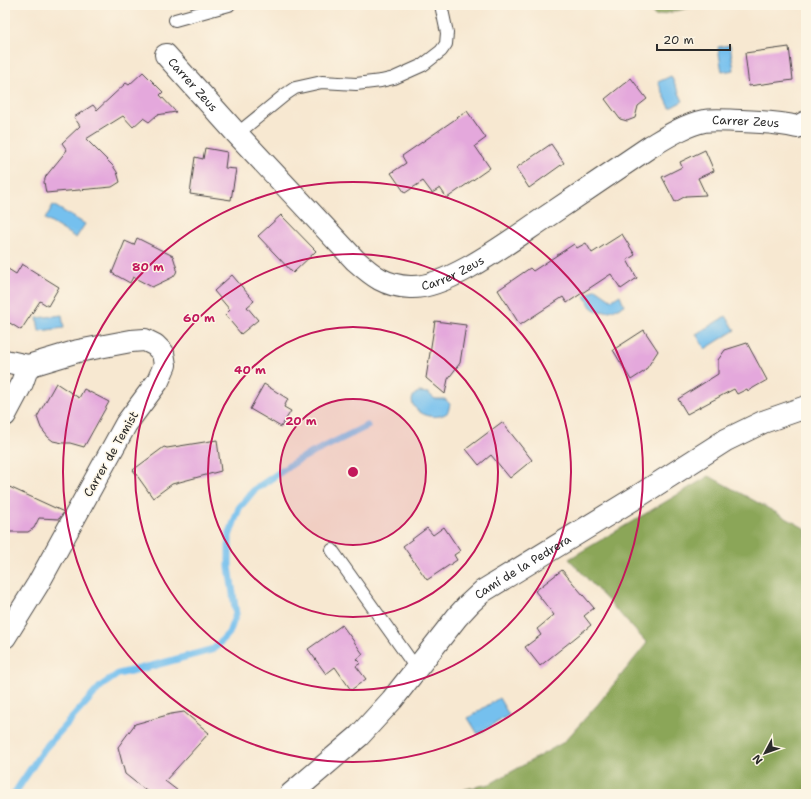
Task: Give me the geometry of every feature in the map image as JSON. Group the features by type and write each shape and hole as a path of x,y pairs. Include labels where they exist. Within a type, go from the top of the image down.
{"street":[{"name":"Carrer Zeus","path":"166,55 237,134 355,260 373,276 386,283 411,287 425,286 445,279 480,260 651,146 677,131 704,121 726,120 782,124 803,129"},
{"name":"Carrer de Temist","path":"5,361 28,366 78,351 131,341 146,340 155,345 163,353 165,364 158,381 126,424 38,584 5,637"},
{"path":"5,415 22,383 28,366"},
{"name":"Camí de la Pedrera","path":"291,794 359,736 392,700 457,617 483,591 640,495 726,440 763,422 806,407"}],"lane":[{"path":"175,20 229,5"},
{"path":"237,134 295,88 322,82 356,84 381,81 394,78 423,65 446,44 447,34 441,5"},
{"path":"332,550 416,668"}],"green space":[{"path":"647,5 701,5 655,16"},
{"path":"709,476 806,529 806,794 459,794 465,789 490,784 564,742 598,704 647,643 569,559"}],"water":[{"path":"730,45 734,70 722,72 718,47"},
{"path":"671,76 683,101 670,108 658,82"},
{"path":"53,205 85,224 76,238 45,219"},
{"path":"596,289 612,300 620,295 624,305 616,309 603,312 595,310 591,307 585,296"},
{"path":"62,315 64,328 39,331 37,318"},
{"path":"726,316 735,330 705,349 696,334"},
{"path":"419,392 428,393 435,399 445,399 450,404 448,412 434,416 421,413 416,409 412,399 415,394"},
{"path":"499,698 509,715 478,734 468,718"}],"building":[{"path":"789,47 793,80 749,86 745,53"},
{"path":"143,72 163,92 160,95 176,112 157,115 149,122 143,118 133,127 123,116 86,139 113,166 117,172 120,182 112,187 46,193 44,182 46,176 67,150 62,143 80,126 74,117 93,105 97,110 126,83 129,85"},
{"path":"631,78 647,99 638,106 635,118 627,121 620,119 605,99"},
{"path":"467,111 486,138 475,146 490,168 447,198 440,188 432,193 423,181 405,193 391,173 406,163 402,156"},
{"path":"551,144 564,163 529,188 516,168"},
{"path":"205,148 227,152 225,168 236,169 231,200 190,194 195,157 203,159"},
{"path":"705,150 714,171 698,178 706,195 686,196 675,202 662,177 682,167 680,162"},
{"path":"281,215 316,251 293,273 258,236"},
{"path":"622,234 635,255 627,260 637,278 621,289 611,274 567,303 563,297 520,325 498,290 530,268 533,271 574,244 577,248 586,243 592,253"},
{"path":"137,238 173,256 177,269 173,277 152,287 133,277 130,283 112,273 125,241 134,245"},
{"path":"22,264 59,287 48,306 40,301 21,330 5,320 5,267 16,274"},
{"path":"232,275 254,301 247,307 258,320 241,334 225,315 230,310 214,291"},
{"path":"435,321 466,325 460,363 448,379 445,394 426,378"},
{"path":"644,330 658,351 645,371 631,380 613,350"},
{"path":"747,343 767,380 748,391 747,389 737,394 734,389 687,414 678,399 718,374 718,360 725,350"},
{"path":"56,383 79,398 84,389 109,402 84,447 70,443 53,441 41,428 37,417"},
{"path":"264,384 288,399 284,407 291,411 281,427 250,409"},
{"path":"502,422 532,460 510,478 491,455 479,465 466,449"},
{"path":"217,440 221,471 172,484 153,498 133,470 164,447 167,448"},
{"path":"5,485 64,512 59,519 39,518 34,528 28,532 9,532 5,529"},
{"path":"444,527 460,551 454,555 457,560 427,580 403,546 427,528 433,535"},
{"path":"562,570 594,608 584,616 591,625 540,666 525,647 541,635 537,629 554,615 535,591"},
{"path":"342,625 363,654 357,659 361,663 356,666 366,679 351,690 335,667 326,674 308,649"},
{"path":"184,712 209,733 165,781 182,794 150,794 125,774 118,747 135,724"}],"waterway":[{"path":"14,794 44,749 101,686 118,674 214,649 229,633 236,614 229,567 229,536 239,508 254,490 298,460 367,426"}]}
